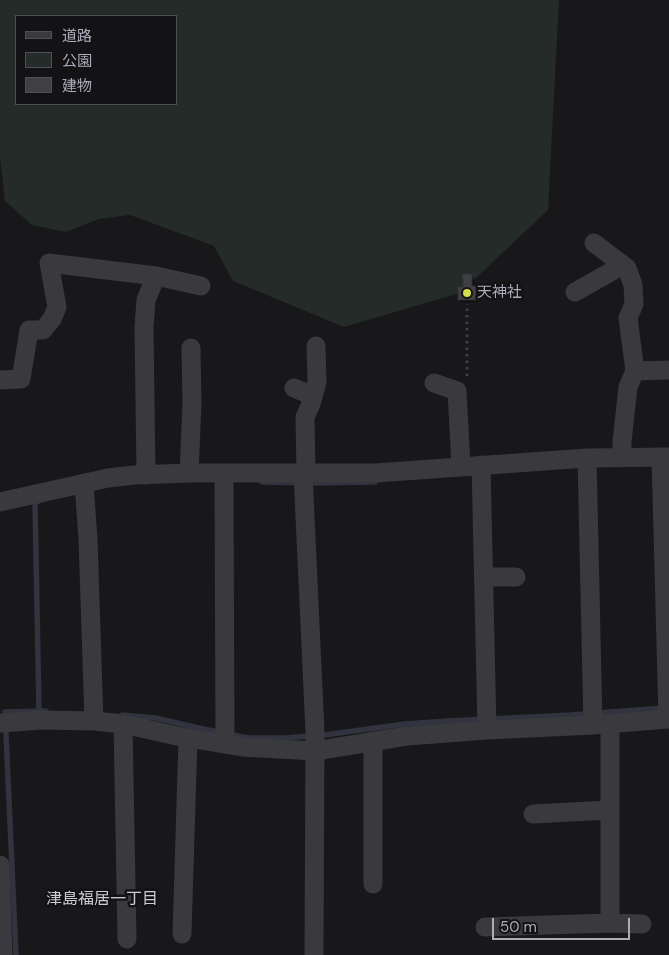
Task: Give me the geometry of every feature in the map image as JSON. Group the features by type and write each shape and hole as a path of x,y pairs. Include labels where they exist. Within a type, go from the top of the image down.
{"street":[{"path":"594,244 627,268 633,285 634,304 628,318 635,371 628,387 622,457"},
{"path":"0,380 21,379 29,330 43,330 52,319 57,307 49,263 156,276 200,286"},
{"path":"575,292 622,265"},
{"path":"146,475 144,327 146,300 156,276"},
{"path":"314,955 315,740 304,478 305,417 317,382 316,346"},
{"path":"190,473 191,348"},
{"path":"635,371 669,370"},
{"path":"434,382 457,391 474,469"},
{"path":"294,388 313,396"},
{"path":"467,422 474,469 484,577 487,723"},
{"path":"0,502 84,488 108,478 146,475 190,473 224,479 304,478 587,464 622,457 663,462 668,713 597,719 487,723 373,741 315,740 242,747 225,737 188,738 123,724 94,714 4,723"},
{"path":"587,464 597,719 610,810 610,923"},
{"path":"224,479 225,737"},
{"path":"84,488 88,539 94,714"},
{"path":"484,577 516,577"},
{"path":"123,724 127,939"},
{"path":"182,934 188,738"},
{"path":"373,741 373,884"},
{"path":"533,814 610,810"},
{"path":"0,865 3,955"},
{"path":"486,927 610,923 642,924"}],"path":[{"path":"467,304 467,383"}],"green space":[{"path":"0,0 559,0 548,210 460,293 344,327 233,281 214,246 130,215 99,219 66,232 32,225 5,201 0,157"}],"building":[{"name":"天神社","path":"463,274 472,274 472,286 476,286 476,300 458,300 458,287 463,287"}],"waterway":[{"path":"262,482 375,482"},
{"path":"39,501 35,502 39,711"},
{"path":"122,715 155,718 248,738 286,738 405,724 664,708"},
{"path":"16,955 5,712 46,711"}],"place":[{"name":"天神社","path":"467,293"}],"district":[{"name":"津島福居一丁目","path":"102,900"}]}
